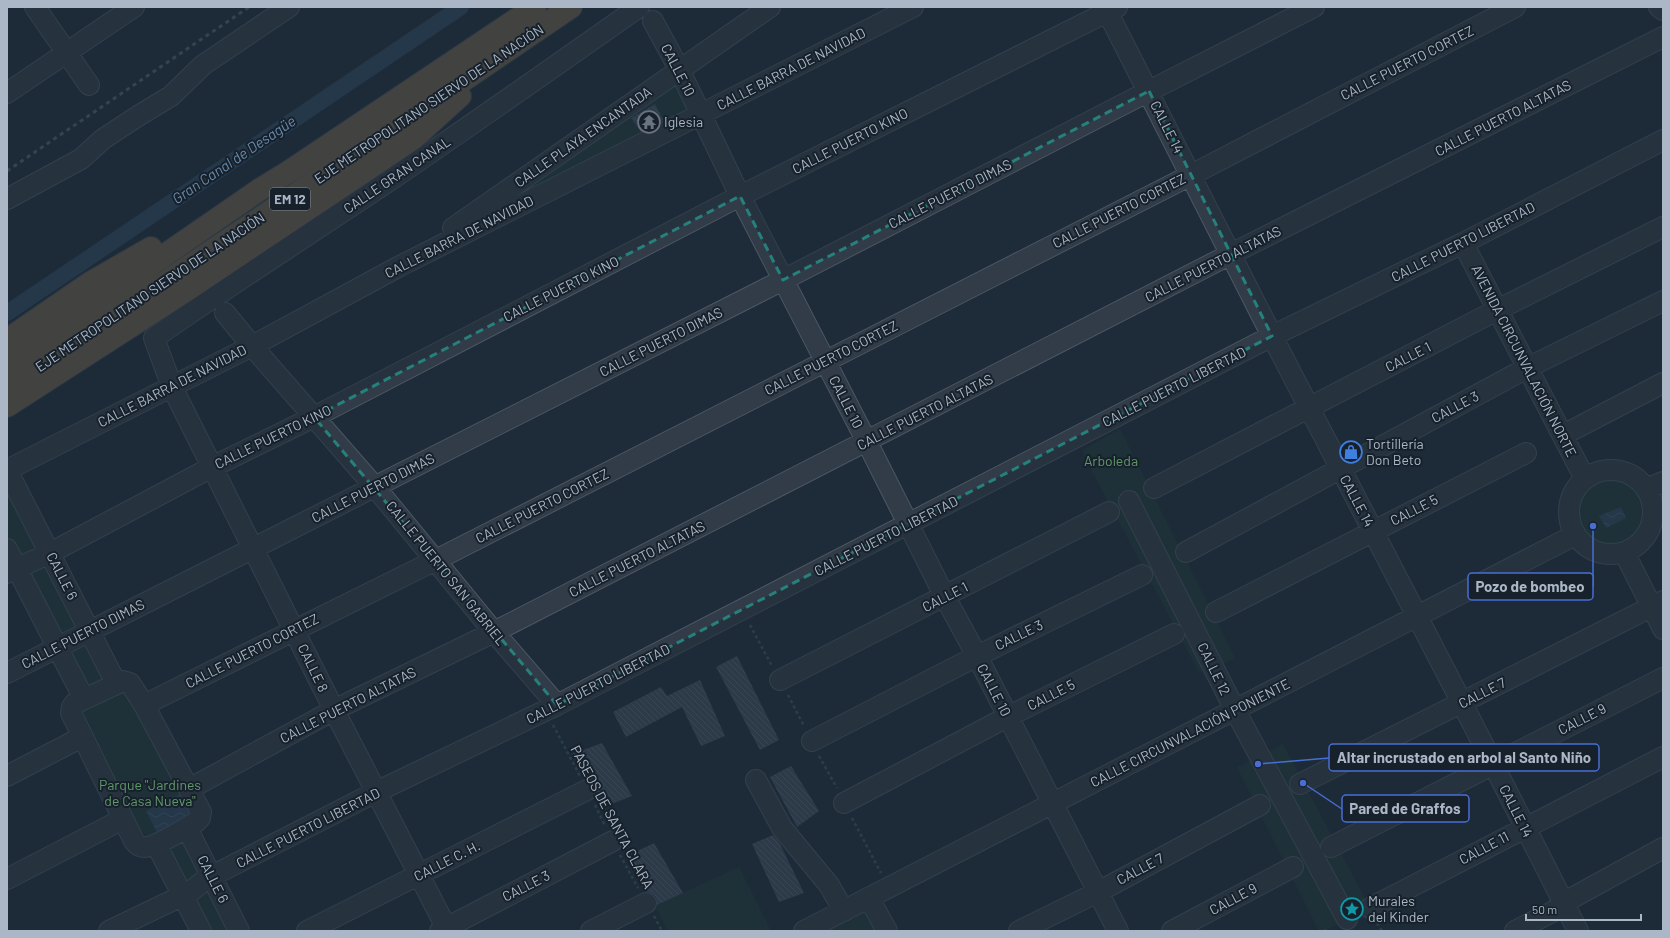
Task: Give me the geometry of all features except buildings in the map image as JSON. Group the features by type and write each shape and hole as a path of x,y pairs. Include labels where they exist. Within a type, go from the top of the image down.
{"highway":[{"name":"EJE METROPOLITANO SIERVO DE LA NACIÓN","path":"7,364 259,190 296,167 535,7"},
{"name":"EJE METROPOLITANO SIERVO DE LA NACIÓN","path":"7,388 571,7"},
{"path":"7,406 187,290 414,138 482,77 502,53"},
{"path":"7,340 90,283 131,260 214,208 259,190"}],"street":[{"path":"35,7 89,85"},
{"path":"7,93 134,7"},
{"path":"7,199 81,159 103,139 171,96 203,65 289,7"},
{"name":"CALLE GRAN CANAL","path":"154,338 204,303 396,176 639,7"},
{"name":"CALLE PLAYA ENCANTADA","path":"398,268 679,69 770,7"},
{"name":"CALLE BARRA DE NAVIDAD","path":"7,470 252,346 398,268 913,7"},
{"name":"CALLE PUERTO DIMAS","path":"7,673 783,280 1314,7"},
{"name":"CALLE PUERTO CORTEZ","path":"144,705 436,560 1191,175 1515,7"},
{"path":"1659,7 1663,10"},
{"name":"CALLE 14","path":"1110,9 1149,91 1272,336 1417,615 1578,931"},
{"name":"CALLE PUERTO KINO","path":"12,571 50,553 212,467 314,417 740,196 1110,9"},
{"name":"CALLE 10","path":"653,21 679,69 740,196 1118,931"},
{"name":"CALLE PUERTO ALTATAS","path":"189,788 334,710 494,632 1231,254 1663,37"},
{"name":"CALLE PUERTO LIBERTAD","path":"109,931 182,895 211,877 376,792 551,708 1272,336 1463,243 1663,140"},
{"name":"CALLE 1","path":"1154,488 1497,310 1663,227"},
{"name":"AVENIDA CIRCUNVALACIÓN NORTE","path":"1463,243 1585,479"},
{"name":"CALLE 3","path":"1186,552 1527,368 1663,301"},
{"name":"CALLE PUERTO SAN GABRIEL","path":"225,313 252,346 376,487 494,632 551,708"},
{"name":"CALLE 8","path":"154,338 172,387 334,710 420,875 445,930"},
{"path":"1562,435 1663,383"},
{"name":"CALLE 5","path":"1216,612 1526,453"},
{"name":"CALLE 6","path":"7,470 90,631 122,682 133,686 144,705 201,812 199,820 156,844 144,847 137,845 72,717 77,704 57,647 12,571 7,549"},
{"path":"1612,470 1626,472 1656,493 1653,518 1649,532 1640,543 1624,552 1614,554 1599,552 1585,545 1575,534 1570,520 1569,505 1575,490 1585,479 1598,472 1612,470"},
{"name":"CALLE 12","path":"1129,501 1235,710 1347,919"},
{"name":"CALLE 1","path":"780,680 1109,512"},
{"name":"CALLE CIRCUNVALACIÓN PONIENTE","path":"804,931 1575,534"},
{"path":"1624,552 1657,604 1663,629"},
{"name":"CALLE 3","path":"812,741 977,656 1142,575"},
{"name":"CALLE 7","path":"1300,784 1657,604"},
{"name":"CALLE 5","path":"844,803 1008,717 1174,634"},
{"name":"CALLE 9","path":"1331,847 1663,678"},
{"path":"77,704 122,682"},
{"path":"7,776 82,737"},
{"name":"CALLE 11","path":"1370,908 1524,827 1663,757"},
{"path":"756,780 782,828 829,885 844,911"},
{"name":"CALLE C. H.","path":"308,931 587,790"},
{"name":"CALLE 7","path":"1019,931 1098,892 1260,805"},
{"path":"7,879 123,819"},
{"name":"CALLE 6","path":"187,828 239,931"},
{"name":"CALLE 3","path":"445,930 613,841"},
{"path":"156,844 200,931"},
{"path":"1515,931 1554,911 1563,903 1663,848"},
{"name":"CALLE 9","path":"1172,931 1293,866"},
{"path":"869,898 887,931"},
{"path":"591,931 646,903"}],"path":[{"name":"PASEOS DE SANTA CLARA","path":"551,708 587,790 662,931"},
{"path":"1324,931 1328,929"}],"highlighted area":[{"path":"1149,91 1272,336 557,705 314,417 740,196 783,280"}],"green space":[{"path":"679,74 696,112 496,215 491,207"},
{"name":"Arboleda","path":"1120,429 1235,658 1217,667 1199,672 1086,460 1083,450"},
{"path":"1611,470 1627,473 1641,482 1650,496 1653,512 1650,528 1641,542 1627,551 1611,554 1595,551 1581,542 1572,528 1569,512 1572,496 1581,482 1595,473"},
{"name":"Parque \"Jardines de Casa Nueva\"","path":"7,472 116,683 127,678 189,791 189,826 245,931 204,931 156,842 123,819 65,706 83,698 7,547"},
{"path":"1283,744 1370,908 1324,931 1319,931 1237,767"},
{"path":"739,867 771,931 668,931 655,906"},
{"path":"876,901 891,931 822,931"}],"water":[{"path":"1621,507 1626,518 1606,528 1599,516"},
{"path":"182,793 194,816 158,834 146,811"}],"waterway":[{"name":"Gran Canal de Desagüe","path":"7,313 461,7"}],"railway":[{"path":"7,171 249,7"}],"place":[{"name":"Iglesia","path":"649,122"},
{"name":"Tortillería Don Beto","path":"1351,452"},
{"name":"Pozo de bombeo","path":"1593,526"},
{"name":"Altar incrustado en arbol al Santo Niño","path":"1258,764"},
{"name":"Pared de Graffos","path":"1303,783"},
{"name":"Murales del Kinder","path":"1352,909"}]}
